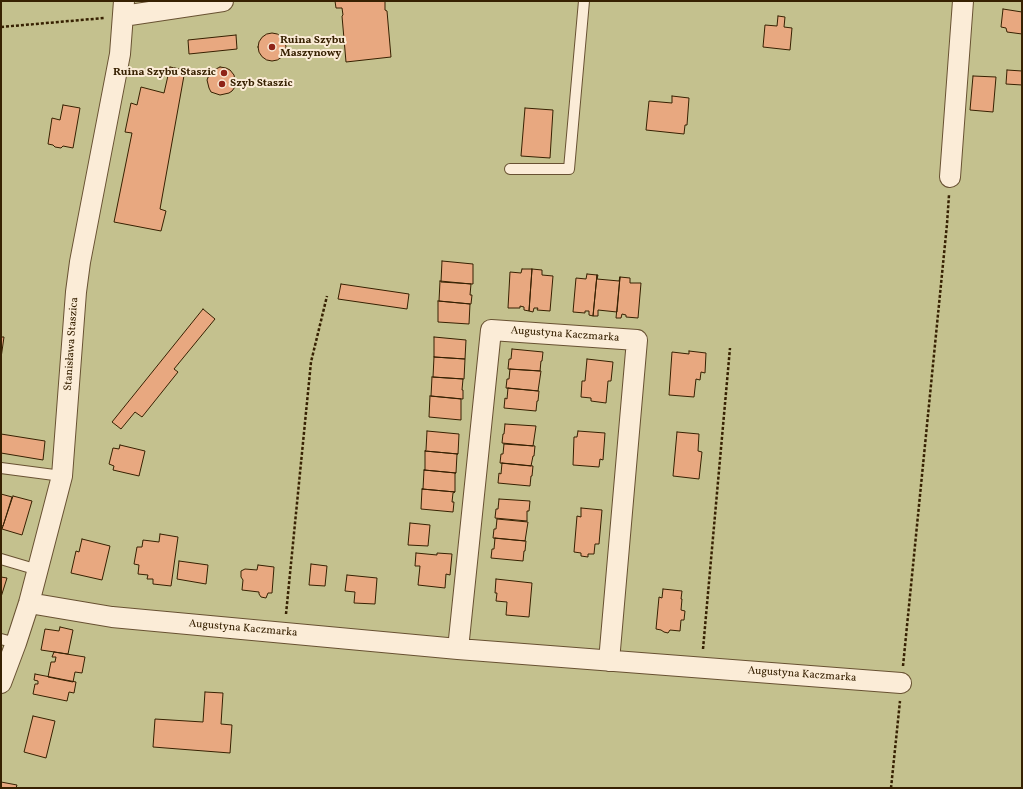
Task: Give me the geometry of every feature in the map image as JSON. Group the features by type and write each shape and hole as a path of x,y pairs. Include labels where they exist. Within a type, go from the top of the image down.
{"street":[{"path":"123,9 223,1"},
{"path":"950,177 963,1"},
{"name":"Stanisława Staszica","path":"1,683 8,641 29,603 62,476 76,292 120,54 123,9"},
{"name":"Augustyna Kaczmarka","path":"458,649 491,330 637,340 609,661"},
{"name":"Augustyna Kaczmarka","path":"29,603 112,617 458,649 901,683"}],"lane":[{"path":"510,168 569,169 584,1"},
{"path":"1,468 62,476"},
{"path":"1,559 38,570"}],"path":[{"path":"1,27 123,9"},
{"path":"891,788 947,232 950,177"},
{"path":"284,632 311,362 327,296"},
{"path":"702,668 730,348"}],"shaded area":[{"path":"1,1 1022,1 1022,788 1,788"}],"building":[{"path":"335,1 385,1 391,57 346,62 342,8 336,8"},
{"path":"1003,9 1022,12 1022,34 1007,32 1006,28 1001,27"},
{"path":"778,16 785,17 784,27 792,28 790,50 763,47 765,25 777,26"},
{"path":"272,33 282,37 286,47 282,57 272,61 262,57 258,47 262,37"},
{"path":"236,35 237,49 189,54 188,40"},
{"path":"170,67 185,70 160,209 166,211 161,231 114,222 132,133 125,132 131,103 137,105 141,87 164,93"},
{"name":"Szyb Staszic","path":"220,67 230,70 234,75 235,87 229,93 220,95 211,92 207,80 212,71"},
{"path":"1007,70 1022,71 1022,85 1006,84"},
{"path":"973,76 996,77 993,112 970,110"},
{"path":"672,96 689,98 687,125 685,125 684,134 646,130 649,101 672,103"},
{"path":"63,105 80,108 73,148 63,146 61,148 48,144 52,118 60,120"},
{"path":"525,108 553,110 550,158 521,156"},
{"path":"442,261 473,264 473,284 441,282"},
{"path":"522,269 532,269 529,311 524,310 524,307 520,306 520,308 508,308 510,272 521,273"},
{"path":"532,269 542,270 542,275 553,276 550,311 537,310 538,308 534,308 533,312 529,311"},
{"path":"587,274 597,275 593,316 589,315 589,311 585,311 585,313 573,312 576,278 586,279"},
{"path":"597,275 597,279 619,281 620,277 617,312 598,310 598,316 593,316"},
{"path":"620,277 630,278 630,283 641,283 638,318 626,317 626,315 622,314 621,318 616,318"},
{"path":"440,281 471,284 471,304 439,301"},
{"path":"341,284 409,294 407,309 338,299"},
{"path":"438,301 470,304 469,324 438,322"},
{"path":"203,309 215,319 174,369 178,372 142,417 135,412 121,429 112,422"},
{"path":"1,337 4,337 1,358"},
{"path":"434,337 466,340 465,359 434,357"},
{"path":"512,349 543,352 540,371 508,369"},
{"path":"689,351 706,353 705,373 701,372 700,380 696,379 694,397 669,395 672,352 689,354"},
{"path":"434,357 465,359 464,379 433,377"},
{"path":"587,359 613,362 611,381 608,381 606,403 591,401 591,398 581,397 582,381 585,381"},
{"path":"510,369 541,371 538,391 506,388"},
{"path":"432,377 463,379 463,399 431,396"},
{"path":"508,388 539,391 536,411 504,408"},
{"path":"430,396 461,399 461,420 429,417"},
{"path":"505,424 536,426 533,446 502,443"},
{"path":"427,431 459,434 458,454 425,451"},
{"path":"578,431 605,433 603,460 600,459 599,467 573,465 574,437 577,437"},
{"path":"677,432 699,434 698,451 702,452 699,479 673,476"},
{"path":"1,434 45,441 43,460 1,453"},
{"path":"504,444 535,446 531,466 500,463"},
{"path":"120,445 145,451 139,476 113,470 114,466 109,464 113,448 119,449"},
{"path":"425,451 458,454 456,473 424,470"},
{"path":"502,463 533,466 530,486 498,483"},
{"path":"424,470 456,473 455,492 422,489"},
{"path":"422,489 455,492 453,493 452,502 454,502 453,512 421,509"},
{"path":"1,494 12,497 3,526 1,526"},
{"path":"13,496 32,501 22,535 2,529"},
{"path":"499,499 530,501 529,511 527,511 527,521 495,518"},
{"path":"581,508 602,510 599,544 595,544 594,554 588,554 588,557 581,556 581,553 574,552 577,516 581,517"},
{"path":"497,519 528,522 525,541 493,538"},
{"path":"410,523 430,525 428,546 408,545"},
{"path":"160,534 178,537 171,586 153,584 153,579 147,579 148,575 138,574 139,565 134,564 137,547 142,547 143,540 159,542"},
{"path":"495,538 526,541 523,561 491,558"},
{"path":"82,539 110,546 102,580 71,573 76,551 79,552"},
{"path":"416,553 437,555 437,553 452,554 450,575 446,574 445,588 418,585 420,566 415,566"},
{"path":"179,561 208,565 206,584 177,579"},
{"path":"311,564 327,566 325,586 309,585"},
{"path":"258,565 274,567 272,593 268,593 266,598 261,597 259,592 242,590 243,580 241,577 241,571 245,569 257,570"},
{"path":"347,575 377,578 375,604 354,603 355,592 345,591"},
{"path":"1,577 7,578 1,597"},
{"path":"496,579 532,583 529,617 506,615 507,602 496,601"},
{"path":"663,589 682,591 681,610 685,611 684,620 681,620 680,631 670,630 668,633 656,629 659,597 662,598"},
{"path":"60,627 73,630 68,654 41,650 45,629 59,631"},
{"path":"54,652 85,657 82,673 75,672 73,682 48,677 51,662 55,662 56,657 52,657"},
{"path":"35,674 76,682 74,693 69,692 67,701 33,694 35,684 38,684 38,681 34,680"},
{"path":"205,692 223,693 221,724 232,725 230,753 153,747 155,719 203,722"},
{"path":"33,716 55,721 46,758 24,752"},
{"path":"1,782 17,785 16,788 1,788"}],"place":[{"name":"Ruina Szybu Maszynowy","path":"272,47"},
{"name":"Ruina Szybu Staszic","path":"224,73"},
{"name":"Szyb Staszic","path":"222,84"}]}
